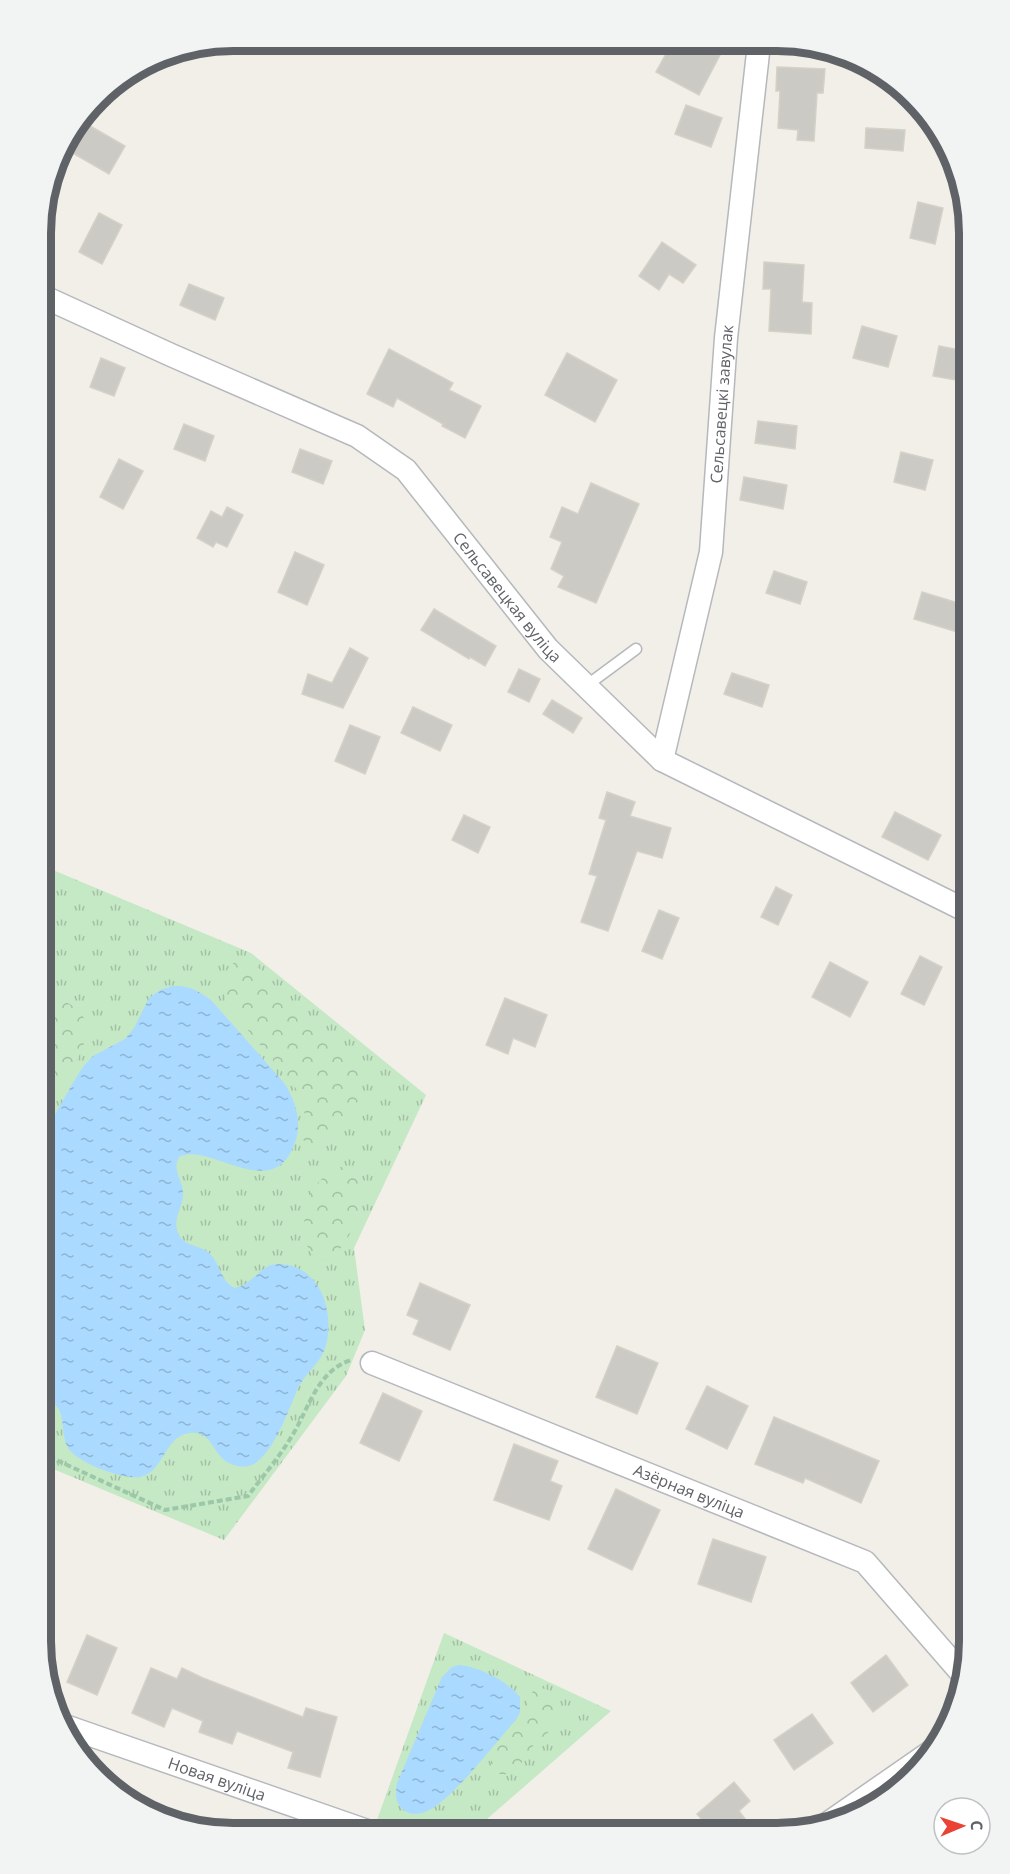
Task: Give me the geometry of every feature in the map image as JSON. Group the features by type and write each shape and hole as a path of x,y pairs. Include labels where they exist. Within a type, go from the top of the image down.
{"street":[{"name":"Сельсавецкі завулак","path":"662,760 711,552 726,338 758,51"},
{"name":"Сельсавецкая вуліца","path":"51,300 357,436 406,470 548,649 662,760 959,907"},
{"name":"Азёрная вуліца","path":"372,1363 865,1562 957,1669"},
{"name":"Новая вуліца","path":"73,1729 344,1823"},
{"path":"852,1807 908,1768"}],"lane":[{"path":"586,686 636,649"}],"path":[{"path":"51,1458 165,1510 248,1496 291,1439 319,1385 329,1372 341,1363 352,1360 372,1363"}],"green space":[{"path":"51,869 251,953 426,1095 354,1248 365,1330 346,1376 224,1540 51,1468"},
{"path":"239,960 254,964 284,996 325,1029 351,1056 360,1071 362,1086 357,1103 338,1122 318,1153 311,1151 305,1145 303,1138 305,1115 299,1092 228,1006 223,986 225,974 228,968"},
{"path":"51,996 76,1008 84,1018 86,1027 81,1051 59,1085 51,1091"},
{"path":"339,1167 353,1170 360,1179 362,1193 360,1209 354,1226 338,1252 329,1258 319,1259 312,1255 305,1236 307,1203 318,1183"},
{"path":"444,1633 611,1711 482,1823 383,1823 377,1820"},
{"path":"538,1688 554,1693 560,1706 558,1720 532,1747 514,1771 498,1774 494,1771 491,1762 495,1750 520,1725 529,1698"}],"water":[{"path":"173,986 194,989 212,1001 285,1084 295,1106 298,1121 294,1145 284,1162 271,1170 256,1171 191,1154 179,1157 177,1170 183,1192 176,1222 178,1233 184,1241 211,1255 224,1278 235,1288 247,1283 266,1267 272,1265 293,1266 306,1273 322,1295 327,1309 328,1337 324,1351 298,1388 280,1431 260,1460 247,1466 229,1463 204,1436 189,1433 174,1441 148,1474 132,1477 100,1469 71,1452 65,1439 59,1410 51,1402 51,1121 83,1067 93,1056 125,1039 134,1028 149,998 160,990"},
{"path":"459,1665 484,1672 515,1691 520,1697 520,1712 516,1720 454,1790 433,1808 417,1814 410,1813 398,1803 397,1783 442,1677 452,1667"}],"building":[{"path":"668,51 713,51 720,55 699,95 656,72"},
{"path":"777,67 825,69 823,93 817,93 814,141 797,140 798,130 778,128 780,91 776,91"},
{"path":"686,105 722,118 711,147 675,134"},
{"path":"87,124 125,146 109,174 70,152"},
{"path":"866,128 905,130 903,151 865,148"},
{"path":"918,202 943,208 935,244 910,238"},
{"path":"99,213 122,225 102,264 79,252"},
{"path":"662,242 696,265 683,283 669,274 659,290 639,276"},
{"path":"764,262 804,265 802,302 812,303 811,334 769,331 771,289 763,289"},
{"path":"189,284 224,298 215,320 180,305"},
{"path":"862,326 897,336 888,367 853,358"},
{"path":"939,346 959,350 959,381 933,376"},
{"path":"389,349 453,383 449,390 481,406 465,438 397,398 393,407 367,394"},
{"path":"567,353 617,380 595,422 545,395"},
{"path":"101,358 125,368 114,396 90,387"},
{"path":"758,421 797,426 795,449 755,443"},
{"path":"184,424 214,436 205,461 174,449"},
{"path":"300,449 332,461 323,484 292,472"},
{"path":"901,452 933,460 925,490 894,482"},
{"path":"119,459 143,471 123,509 100,497"},
{"path":"744,477 787,485 783,509 740,500"},
{"path":"591,483 639,504 596,603 558,587 564,576 551,569 562,542 550,537 562,507 578,514"},
{"path":"227,507 243,515 227,547 216,542 213,547 197,538 211,511 222,517"},
{"path":"295,552 324,565 307,605 278,592"},
{"path":"774,571 807,582 800,604 766,593"},
{"path":"922,592 959,603 959,632 914,619"},
{"path":"434,609 496,646 485,666 421,630"},
{"path":"350,648 368,658 343,708 302,694 308,674 332,683"},
{"path":"519,669 540,679 529,702 508,692"},
{"path":"732,673 769,685 762,707 724,694"},
{"path":"552,700 582,718 573,733 543,714"},
{"path":"413,707 452,725 440,751 401,733"},
{"path":"350,725 380,737 365,774 335,761"},
{"path":"607,792 635,802 630,816 671,828 662,858 637,851 608,931 581,922 597,876 589,874 606,820 599,818"},
{"path":"895,812 941,835 928,860 882,837"},
{"path":"464,815 490,827 478,853 452,840"},
{"path":"776,887 792,895 778,925 761,917"},
{"path":"659,910 679,918 662,959 642,951"},
{"path":"920,956 942,967 924,1005 901,994"},
{"path":"830,962 868,982 850,1017 812,997"},
{"path":"505,998 547,1015 535,1047 513,1038 508,1054 486,1045"},
{"path":"420,1283 470,1305 450,1350 413,1334 419,1320 407,1315"},
{"path":"617,1346 658,1363 637,1414 596,1397"},
{"path":"707,1386 748,1406 727,1449 686,1429"},
{"path":"383,1393 422,1411 399,1461 360,1443"},
{"path":"774,1417 879,1461 861,1503 805,1478 803,1483 755,1464"},
{"path":"514,1444 558,1461 550,1481 562,1486 549,1520 494,1500"},
{"path":"616,1489 660,1510 632,1570 588,1549"},
{"path":"713,1539 766,1557 751,1602 698,1584"},
{"path":"87,1635 117,1648 97,1695 67,1682"},
{"path":"886,1655 908,1685 873,1712 851,1683"},
{"path":"151,1668 177,1679 182,1668 303,1717 306,1708 337,1717 320,1777 288,1768 293,1752 237,1731 232,1744 199,1732 203,1721 172,1708 164,1727 132,1713"},
{"path":"812,1714 833,1743 794,1770 774,1740"},
{"path":"734,1782 750,1801 739,1811 745,1819 740,1823 705,1823 697,1814"}]}
